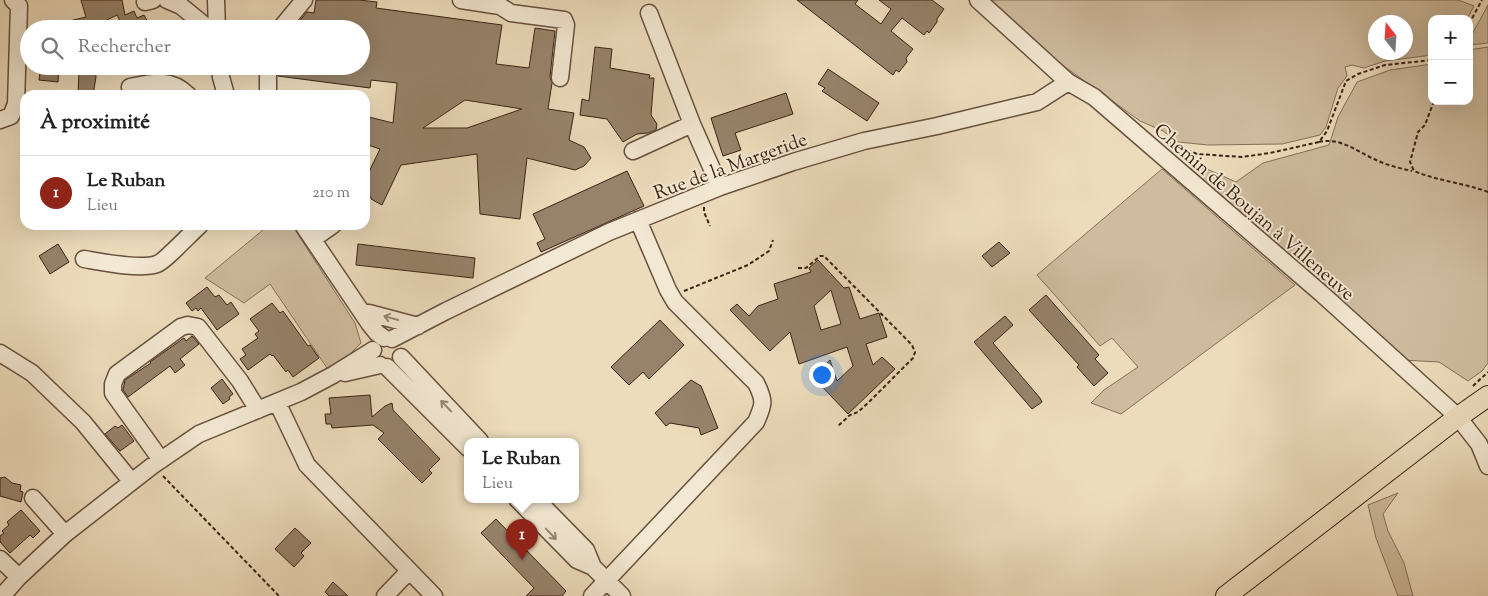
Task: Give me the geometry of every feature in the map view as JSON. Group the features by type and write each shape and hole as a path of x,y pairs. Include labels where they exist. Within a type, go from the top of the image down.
{"main road":[{"path":"1240,596 1462,422 1488,396"},
{"path":"1226,596 1462,422 1488,411"}],"street":[{"path":"167,0 180,6 198,20"},
{"path":"216,0 217,20"},
{"path":"287,20 304,0"},
{"path":"461,0 500,6 511,13 564,20 566,25 560,78"},
{"name":"Chemin de Boujan à Villeneuve","path":"978,0 1068,82 1094,97 1322,294 1462,422 1479,444 1488,466"},
{"path":"0,120 11,116 16,104 16,3"},
{"path":"649,13 692,124 720,187"},
{"path":"221,75 225,90"},
{"path":"268,75 268,90"},
{"name":"Rue de la Margeride","path":"387,351 418,326 609,232 704,193 793,162 864,141 938,126 1037,102 1068,82"},
{"path":"130,87 158,83 173,84 181,90"},
{"path":"633,151 692,124"},
{"path":"592,596 756,422 763,407 762,394 756,383 675,302 638,220"},
{"path":"84,259 124,265 146,266 158,264 195,230"},
{"path":"307,230 377,333 387,351 464,443"},
{"path":"313,239 326,230"},
{"path":"366,318 369,313 418,326"},
{"path":"157,462 113,393 113,384 117,374 181,327 188,325 198,327 240,381 258,410"},
{"path":"2,596 19,577 65,534 131,481 199,434 277,402 387,351"},
{"path":"387,351 477,438"},
{"path":"0,353 32,373 83,422 131,481"},
{"path":"277,402 307,465 434,596"},
{"path":"33,498 65,534"},
{"path":"521,503 577,560 593,567"},
{"path":"540,503 586,550 593,567 621,596"},
{"path":"0,559 19,577"},
{"path":"385,596 409,571"}],"path":[{"path":"1473,17 1482,0"},
{"path":"1319,142 1327,131 1346,80 1386,65 1428,60"},
{"path":"1414,171 1410,162 1418,132 1425,125 1432,105"},
{"path":"1164,141 1197,154 1242,157 1270,153 1328,140 1339,142 1376,160 1398,168 1488,192"},
{"path":"704,193 704,212 710,226"},
{"path":"668,290 675,286 678,294 748,265 769,252 773,240"},
{"path":"798,268 806,268 820,256 824,256 912,345 915,352 913,358 868,403 838,426"},
{"path":"1469,389 1488,372"},
{"path":"157,462 279,596"}],"shaded area":[{"path":"989,0 1458,0 1474,6 1469,15 1428,15 1428,56 1413,57 1413,15 1368,15 1368,60 1393,60 1364,68 1352,65 1345,67 1347,76 1338,88 1326,127 1320,135 1282,144 1208,145 1178,142 1163,131 1140,121 1054,59"},
{"path":"1488,5 1488,43 1473,45 1473,33"},
{"path":"1488,47 1488,363 1482,371 1468,381 1439,362 1402,360 1186,168 1207,169 1236,182 1263,163 1329,145 1338,117 1357,82 1390,70 1428,65 1428,105 1473,105 1473,49"},
{"path":"1162,169 1295,285 1121,414 1091,403 1104,390 1138,367 1112,338 1100,346 1037,275"},
{"path":"263,230 295,230 355,323 361,343 350,354 327,368 270,284 244,303 205,278"},
{"path":"1398,493 1383,514 1388,531 1404,563 1413,596 1398,596 1376,538 1368,505"}],"building":[{"path":"81,0 122,0 125,15 134,11 137,18 144,15 147,20 120,20 117,15 107,20 74,20 86,17"},
{"path":"316,0 359,0 377,2 376,8 502,25 496,64 529,68 535,28 555,31 550,77 552,83 548,109 574,113 569,140 584,147 591,158 584,166 575,170 527,158 520,219 480,214 477,154 401,165 382,205 370,196 370,170 380,149 370,146 370,117 393,123 397,83 371,80 370,88 278,76 370,75 370,20 300,20 307,12 314,13","holes":["465,100 522,109 467,128 423,128"]},
{"path":"797,0 858,0 855,4 881,24 891,9 879,0 932,0 944,9 929,33 927,31 924,35 902,18 891,31 913,49 906,58 907,62 899,72 896,70 893,75"},
{"path":"595,47 612,49 610,68 650,75 649,78 654,78 651,115 657,124 656,130 637,134 623,142 607,119 580,115 582,99 589,101"},
{"path":"828,69 879,103 867,121 822,91 825,88 818,84"},
{"path":"40,75 58,75 58,82 39,80"},
{"path":"79,75 96,75 94,90 78,90"},
{"path":"786,93 793,114 735,133 741,150 723,156 711,118"},
{"path":"627,171 644,206 541,252 537,243 545,239 533,214"},
{"path":"999,242 1010,253 992,267 982,256"},
{"path":"58,244 69,262 50,274 39,256"},
{"path":"358,244 475,258 473,278 356,265"},
{"path":"818,260 844,288 849,287 860,319 879,313 887,337 866,344 873,365 882,357 895,369 848,414 813,377 830,360 837,381 853,366 847,347 799,364 790,332 770,351 730,310 737,304 749,316 758,306 778,299 774,284 811,272 809,268","holes":["831,290 841,324 821,330 814,306"]},
{"path":"207,287 215,297 219,295 227,305 231,302 239,314 217,330 201,308 198,311 196,308 192,311 186,303"},
{"path":"1046,295 1099,355 1095,359 1108,373 1094,386 1077,367 1079,365 1029,310"},
{"path":"272,303 280,313 283,311 319,358 293,377 288,370 286,372 273,355 270,354 248,370 240,359 246,355 242,349 258,338 255,334 259,331 250,319"},
{"path":"1005,316 1013,325 993,343 1040,398 1042,402 1032,409 974,342"},
{"path":"660,320 684,345 649,379 643,372 629,385 611,367"},
{"path":"192,336 199,344 180,359 185,365 175,373 170,366 128,397 123,390 125,380 184,338 186,341"},
{"path":"222,379 233,394 223,404 211,388"},
{"path":"691,380 701,386 718,428 701,435 699,428 670,423 666,426 655,413"},
{"path":"370,395 372,417 385,406 392,403 393,410 440,459 429,470 432,473 422,483 378,439 384,433 373,425 332,428 331,424 326,424 325,414 331,414 329,398"},
{"path":"122,425 134,441 120,451 105,434 115,426 118,428"},
{"path":"5,477 12,483 21,485 20,491 23,492 21,502 0,496 0,478"},
{"path":"21,510 40,531 33,538 30,535 10,553 0,542 0,536 4,533 2,531 9,525 7,522"},
{"path":"496,519 566,591 562,596 526,596 534,588 481,533"},
{"path":"295,528 311,543 301,553 304,556 294,567 275,549"},
{"path":"333,582 348,596 329,596 325,592"}],"place":[{"name":"Le Ruban","path":"522,560"}]}
